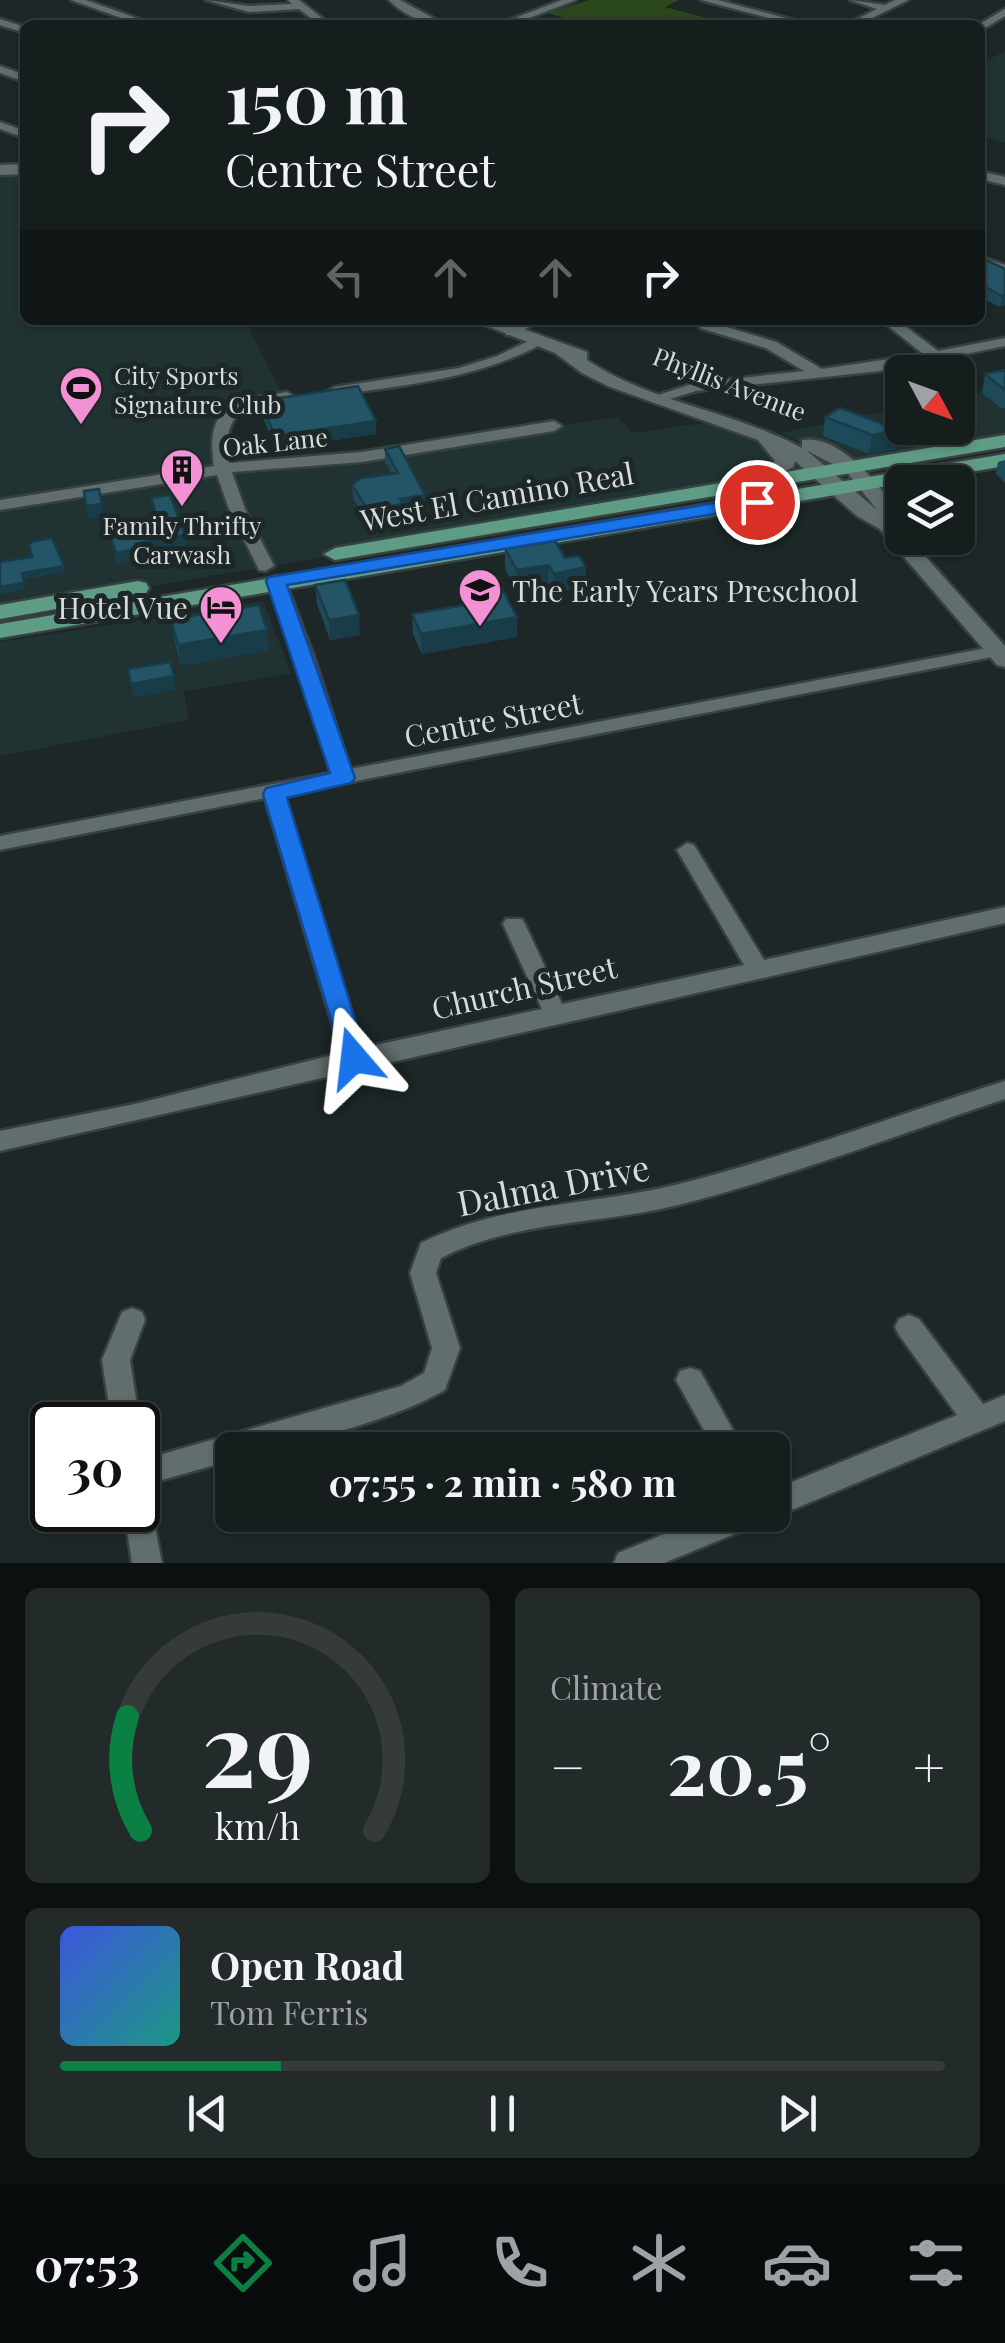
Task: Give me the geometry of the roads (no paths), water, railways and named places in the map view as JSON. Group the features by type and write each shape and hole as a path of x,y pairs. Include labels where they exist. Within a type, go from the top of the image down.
{"main road":[{"name":"West El Camino Real","path":"859,475 1005,441"},
{"name":"West El Camino Real","path":"0,612 270,574 832,479 1005,460"},
{"name":"West El Camino Real","path":"0,631 270,574 745,485 832,479"}],"street":[{"path":"76,0 136,20"},
{"path":"210,0 249,9 295,3 319,20"},
{"path":"394,0 429,20"},
{"path":"515,20 571,0"},
{"path":"706,0 786,20"},
{"path":"854,0 886,8"},
{"path":"861,20 903,0"},
{"name":"Phyllis Avenue","path":"494,325 564,352 596,372 808,443 859,475"},
{"path":"512,332 524,325"},
{"path":"704,325 771,345 798,357 822,375"},
{"path":"894,325 933,355"},
{"path":"343,778 270,574 223,470 217,449 228,414 259,402 461,372 485,366 535,342"},
{"path":"949,355 1002,347"},
{"path":"668,395 885,365"},
{"name":"Phyllis Avenue","path":"668,395 792,450 832,479 867,515 885,523"},
{"name":"Oak Lane","path":"0,505 292,460 362,457 554,426"},
{"path":"745,485 786,464 784,456 758,436"},
{"path":"859,475 885,508"},
{"path":"914,555 1001,656"},
{"name":"Centre Street","path":"0,844 1001,656"},
{"path":"274,794 354,1058"},
{"path":"687,850 758,969"},
{"name":"Church Street","path":"0,1142 354,1058 1005,915"},
{"path":"514,924 554,1014"},
{"name":"Dalma Drive","path":"160,1468 408,1397 435,1381 446,1348 424,1273 430,1251 449,1239 563,1211 674,1195 1005,1090"},
{"path":"122,1402 116,1360 132,1320"},
{"path":"909,1327 977,1419"},
{"path":"690,1380 720,1432"},
{"path":"790,1497 1005,1408"},
{"path":"143,1532 148,1563"},
{"path":"629,1563 705,1532"}],"place":[{"name":"City Sports Signature Club","path":"81,426"},
{"name":"Family Thrifty Carwash","path":"182,508"},
{"name":"The Early Years Preschool","path":"480,628"},
{"name":"Hotel Vue","path":"221,645"}]}
